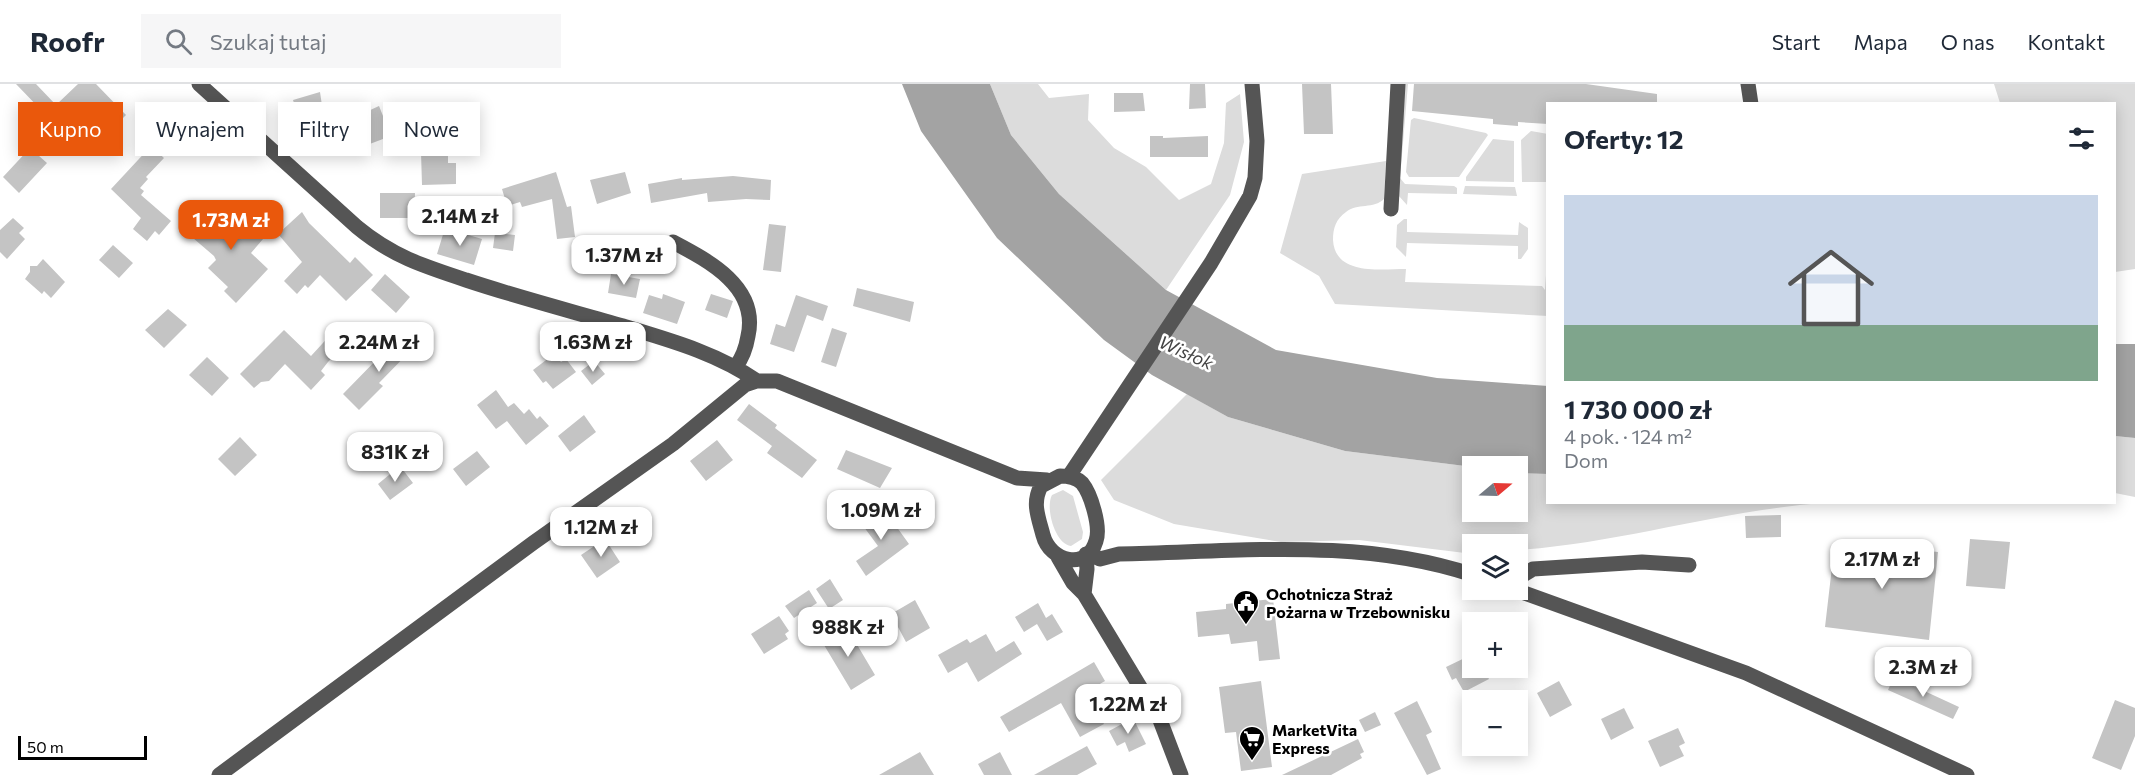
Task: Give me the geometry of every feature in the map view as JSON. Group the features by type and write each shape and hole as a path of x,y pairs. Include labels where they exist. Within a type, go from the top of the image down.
{"street":[{"path":"199,84 348,220 379,246 404,260 668,339 736,366 757,381"},
{"path":"1069,476 1242,213 1255,178 1257,141 1252,84"},
{"path":"1391,209 1398,84"},
{"path":"1748,84 1751,102"},
{"path":"673,242 703,258 724,274 745,297 749,309 750,329 742,358 736,366"},
{"path":"219,775 533,543 673,444 727,397 745,385 757,381 777,381 1017,478 1047,480 1069,476 1082,483 1087,491 1098,533 1119,554"},
{"path":"1017,478 1034,503 1045,543 1058,557 1073,583 1084,594 1160,720 1181,775"},
{"path":"1034,503 1041,486 1047,480"},
{"path":"1058,557 1072,560 1087,554 1093,548 1098,533"},
{"path":"1087,554 1100,559 1119,554 1334,550 1380,553 1442,564 1462,571"},
{"path":"1084,594 1087,554"},
{"path":"1528,572 1533,569 1642,562 1689,565"},
{"path":"1528,594 1746,674 1967,775"}],"shaded area":[{"path":"990,84 1038,84 1049,98 1089,94 1088,120 1114,148 1146,167 1179,200 1211,184 1224,143 1226,103 1240,94 1244,142 1230,195 1166,290 1059,194 1011,135"},
{"path":"1403,84 1408,84 1400,178 1405,184 1454,186 1457,188 1457,194 1408,193 1407,205 1398,195"},
{"path":"1994,84 2135,84 2135,269 2116,272 2116,102 2000,102"},
{"path":"1414,118 1488,135 1459,177 1409,177 1406,172 1411,120"},
{"path":"1531,131 1546,134 1546,182 1522,182 1521,140"},
{"path":"1493,139 1514,141 1514,182 1466,181 1466,177"},
{"path":"1386,161 1384,199 1375,204 1350,209 1336,224 1333,240 1336,252 1350,265 1372,269 1406,269 1405,282 1542,286 1545,290 1546,275 1546,316 1335,304 1319,276 1280,253 1302,174"},
{"path":"1465,186 1515,187 1517,196 1463,194"},
{"path":"1407,219 1407,232 1518,235 1519,222 1528,228 1528,249 1521,259 1518,259 1518,246 1407,243 1406,257 1396,247 1397,225"},
{"path":"1187,394 1228,417 1345,451 1462,466 1462,522 1528,522 1528,473 1546,474 1546,504 1812,504 1746,513 1594,541 1528,549 1528,534 1462,534 1462,553 1359,540 1281,542 1174,524 1114,500 1101,480"},
{"path":"2116,436 2135,438 2135,497 2116,493"},
{"path":"1063,490 1073,496 1083,532 1082,539 1071,546 1060,539 1051,516 1052,495"}],"water":[{"name":"Wisłok","path":"902,84 990,84 1011,135 1059,194 1166,290 1276,350 1437,378 1546,386 1546,474 1528,473 1528,456 1462,456 1462,466 1345,451 1228,417 1152,375 1104,340 997,238 921,131"},
{"path":"2116,344 2135,344 2135,438 2116,436"}],"building":[{"path":"16,84 36,84 53,102 33,102"},
{"path":"78,84 96,84 113,102 59,102"},
{"path":"1190,84 1205,84 1206,108 1189,109"},
{"path":"1302,84 1331,84 1333,134 1304,134"},
{"path":"1414,84 1586,84 1657,94 1657,102 1546,102 1546,124 1518,122 1518,126 1493,124 1493,119 1412,111"},
{"path":"320,92 321,102 294,102 293,100"},
{"path":"1114,93 1143,93 1145,111 1114,112"},
{"path":"379,106 383,116 383,139 371,144 371,110"},
{"path":"1150,136 1163,136 1163,138 1208,136 1208,157 1150,157"},
{"path":"23,156 39,156 47,163 19,193 3,177"},
{"path":"142,156 162,156 164,158 146,177 148,179 140,188 144,191 141,195 171,221 159,235 155,231 147,241 133,229 141,218 111,189"},
{"path":"421,156 448,156 448,163 456,163 456,184 422,185"},
{"path":"556,172 567,207 571,206 575,237 557,239 552,199 522,207 520,202 507,206 502,189"},
{"path":"625,172 631,193 597,204 590,180"},
{"path":"733,176 771,180 770,200 708,202 707,193 651,203 648,184 682,178 682,180"},
{"path":"380,193 415,193 414,218 380,218"},
{"path":"210,210 218,217 224,211 247,232 258,221 269,232 251,253 268,269 236,303 224,291 228,287 208,268 216,260 214,256 186,232"},
{"path":"302,212 309,223 350,263 355,257 373,275 346,301 320,275 308,288 305,285 297,294 284,281 302,262 278,234"},
{"path":"13,218 24,228 19,233 25,239 7,259 0,252 0,230"},
{"path":"769,224 786,226 781,272 763,270"},
{"path":"445,228 482,239 474,265 437,254"},
{"path":"495,233 515,235 513,251 493,248"},
{"path":"113,245 133,263 119,278 99,260"},
{"path":"43,259 65,282 51,298 44,291 42,294 25,279 30,272 30,266 37,266"},
{"path":"385,274 410,297 396,313 371,290"},
{"path":"611,274 640,279 636,298 608,293"},
{"path":"857,288 914,302 910,322 853,306"},
{"path":"663,294 685,302 677,324 643,313 649,295 662,299"},
{"path":"711,294 733,301 727,318 705,310"},
{"path":"796,295 828,306 823,321 807,315 794,352 770,344 776,324 785,327"},
{"path":"168,309 187,325 164,348 145,330"},
{"path":"832,328 847,333 836,367 821,362"},
{"path":"284,330 311,356 333,332 345,344 321,371 325,375 311,390 285,364 269,381 261,382 254,388 240,374"},
{"path":"409,332 419,342 379,383 383,386 359,410 343,394 384,352 387,355"},
{"path":"554,354 561,362 566,359 576,372 553,389 546,381 543,383 533,370"},
{"path":"207,357 229,378 212,396 189,375"},
{"path":"594,361 605,374 592,385 581,371"},
{"path":"496,390 508,407 514,403 524,414 529,409 537,419 540,416 549,426 526,445 507,421 496,429 477,405"},
{"path":"749,404 777,425 775,428 817,460 802,478 767,453 772,446 737,420"},
{"path":"584,415 596,432 570,452 558,436"},
{"path":"240,437 257,455 235,476 218,459"},
{"path":"717,440 733,460 706,481 690,461"},
{"path":"846,450 892,468 880,488 837,469"},
{"path":"477,451 490,467 466,486 453,469"},
{"path":"400,466 413,483 390,500 378,484"},
{"path":"883,508 909,544 866,576 856,561 878,546 861,523"},
{"path":"1781,515 1781,537 1746,538 1745,516"},
{"path":"605,539 620,562 597,578 581,555"},
{"path":"1970,539 2010,542 2005,589 1966,586"},
{"path":"1835,541 1938,552 1929,640 1825,627"},
{"path":"830,579 843,600 829,609 816,589"},
{"path":"809,590 817,603 794,618 785,606"},
{"path":"1273,599 1280,659 1259,661 1257,641 1231,644 1229,634 1198,637 1196,612 1226,609 1226,604"},
{"path":"915,600 930,628 906,642 891,614"},
{"path":"1038,603 1046,618 1052,614 1063,632 1047,641 1037,624 1024,632 1015,617"},
{"path":"779,616 789,631 785,634 788,639 764,654 751,634"},
{"path":"846,626 875,675 851,690 821,640"},
{"path":"986,634 996,652 1014,641 1022,654 978,682 967,662 948,673 938,655 967,639 970,643"},
{"path":"1462,659 1462,678 1489,679 1468,690 1463,690 1456,678 1452,680 1446,667"},
{"path":"1094,662 1105,681 1086,692 1104,724 1080,737 1061,703 1009,732 1000,717"},
{"path":"1894,677 1959,707 1953,719 1888,690"},
{"path":"1261,681 1272,767 1241,771 1236,732 1225,733 1219,687"},
{"path":"1559,681 1572,705 1550,717 1537,693"},
{"path":"2115,700 2135,708 2135,736 2121,770 2092,758"},
{"path":"1417,701 1432,732 1426,735 1441,769 1427,775 1394,713"},
{"path":"1624,708 1634,728 1611,740 1601,719"},
{"path":"1375,712 1381,725 1365,732 1359,720"},
{"path":"1133,718 1146,744 1129,752 1125,742 1117,746 1109,731"},
{"path":"1678,728 1685,743 1679,746 1684,756 1660,767 1648,741"},
{"path":"1358,739 1364,752 1360,754 1362,758 1331,775 1282,775"},
{"path":"1087,746 1097,764 1077,775 1034,775"},
{"path":"920,752 934,775 879,775"},
{"path":"1000,752 1012,775 984,775 978,764"}],"place":[{"name":"Ochotnicza Straż Pożarna w Trzebownisku","path":"1246,626"},
{"name":"MarketVita Express","path":"1252,762"}]}
